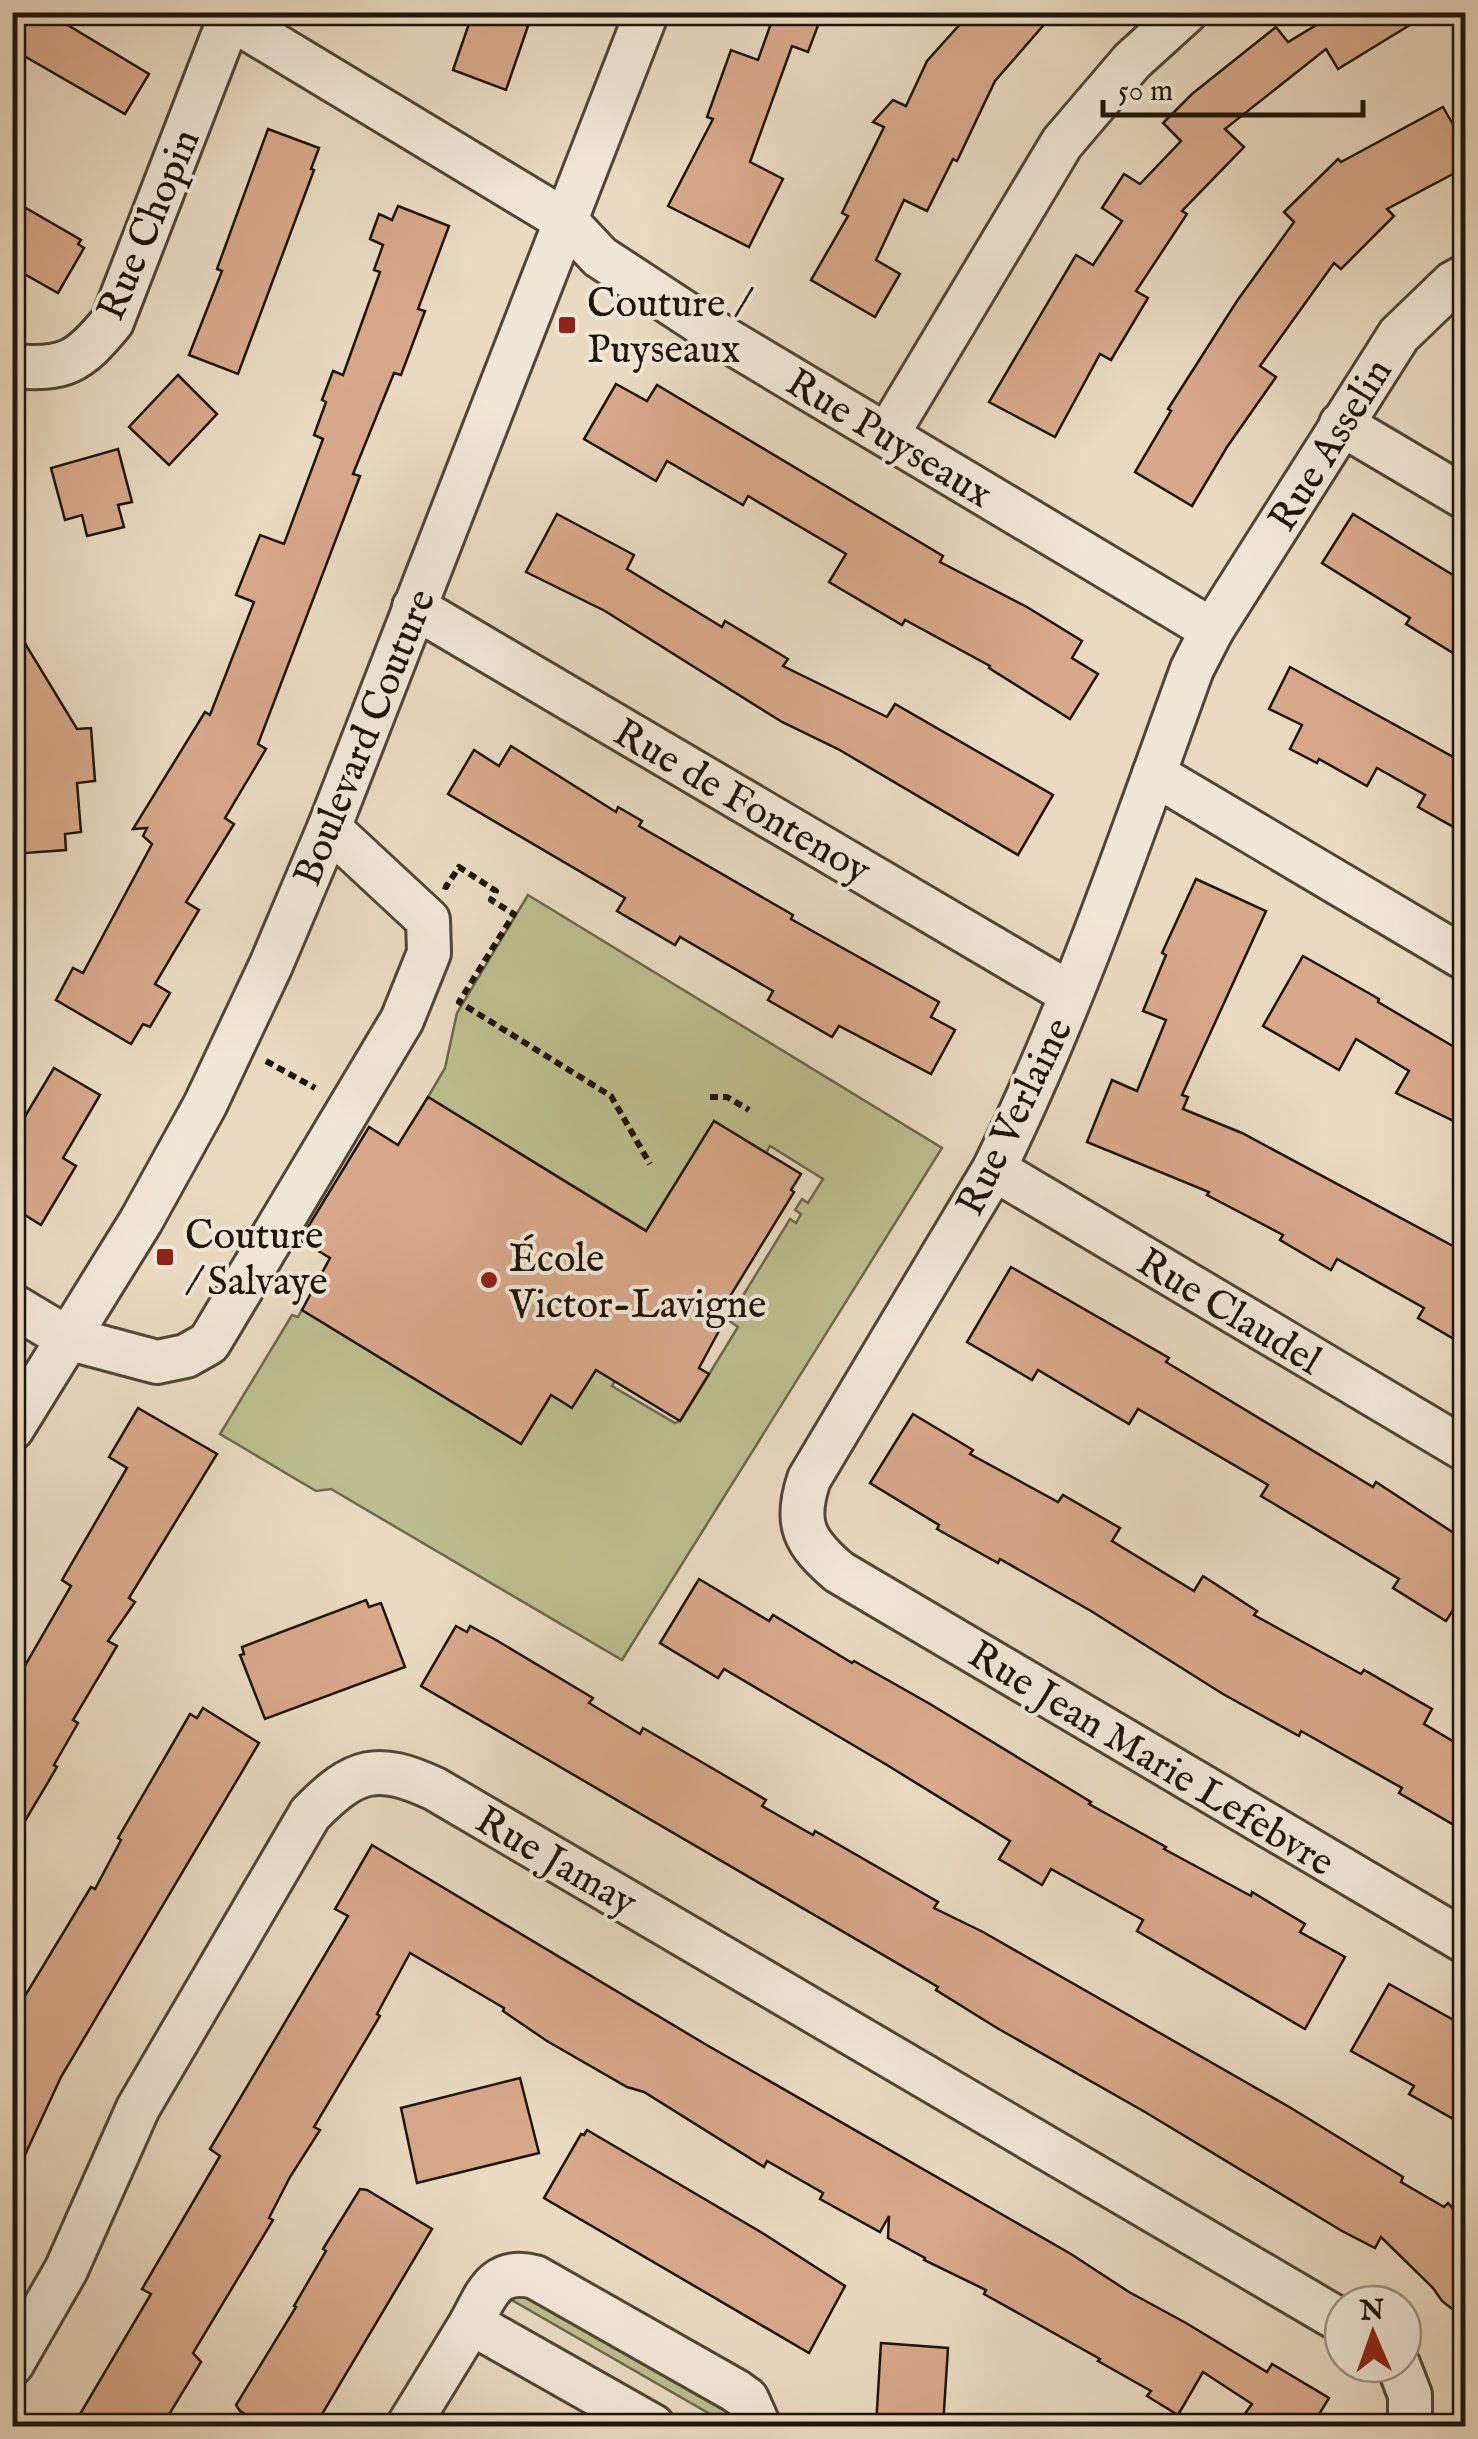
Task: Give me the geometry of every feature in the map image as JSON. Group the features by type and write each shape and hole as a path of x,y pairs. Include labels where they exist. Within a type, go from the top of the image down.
{"street":[{"name":"Boulevard Couture","path":"12,1429 141,1221 205,1105 234,1043 329,828 647,12"},
{"path":"887,435 1062,143 1132,61 1186,12"},
{"name":"Rue Puyseaux","path":"227,14 566,221 600,257 722,338 1212,630"},
{"name":"Rue Chopin","path":"12,366 48,370 86,353 112,322 227,14"},
{"name":"Rue Asselin","path":"1212,630 1399,335 1453,283 1466,276"},
{"path":"1341,424 1466,498"},
{"name":"Rue de Fontenoy","path":"414,607 1071,994"},
{"name":"Rue Verlaine","path":"838,1572 817,1554 803,1530 801,1504 809,1479 994,1169 1020,1115 1071,994 1192,669 1212,630"},
{"path":"1154,774 1466,959"},
{"path":"12,1305 67,1338 157,1362 186,1356 208,1343 402,1020 429,953 428,920 329,828"},
{"name":"Rue Claudel","path":"994,1169 1466,1450"},
{"name":"Rue Jean Marie Lefebvre","path":"838,1572 1466,1942"},
{"name":"Rue Jamay","path":"12,2364 66,2270 138,2108 310,1814 335,1788 368,1772 402,1774 435,1788 1323,2310"},
{"path":"408,2426 496,2282 507,2275 535,2278 736,2390 747,2400 759,2426"},
{"path":"471,2322 653,2426"},
{"path":"1406,2384 1410,2396 1410,2426"}],"path":[{"path":"432,878 446,887 458,868 496,891 491,900 514,914 459,1002 611,1096 650,1164"},
{"path":"234,1043 315,1088"},
{"path":"710,1097 727,1097 750,1110"}],"green space":[{"path":"528,895 942,1148 622,1660 331,1489 316,1491 220,1434 292,1315 298,1317 302,1310 521,1443 551,1395 596,1370 615,1381 612,1386 675,1423 681,1420 738,1327 728,1320 790,1219 796,1223 801,1214 795,1210 802,1199 808,1203 823,1179 770,1146 766,1153 647,1231 428,1097 445,1068 457,1013"},
{"path":"516,2289 730,2412 724,2422 510,2299"}],"building":[{"path":"12,12 46,12 149,74 125,114 12,49"},
{"path":"473,12 491,12 528,26 506,90 453,70"},
{"path":"775,12 823,12 808,52 792,46 750,162 783,179 749,247 668,206 713,119 707,117 731,50 758,60"},
{"path":"971,12 1055,12 995,81 957,161 953,159 927,211 904,200 876,260 900,274 875,317 811,280 848,216 842,213 884,127 873,122 893,100 906,106 927,61"},
{"path":"1338,12 1431,12 1338,69 1326,49 1225,129 1244,147 1182,211 1187,214 1136,291 1148,298 1111,360 1100,354 1055,437 989,402 1076,255 1093,265 1122,221 1102,208 1124,174 1140,184 1181,141 1163,123 1192,94 1276,27 1288,42"},
{"path":"1443,107 1466,147 1466,167 1387,209 1394,216 1341,269 1334,263 1260,366 1276,377 1192,506 1135,472 1171,411 1168,409 1237,301 1294,222 1284,212 1338,159 1341,162"},
{"path":"268,129 319,148 238,374 189,355 222,271 217,269"},
{"path":"12,200 81,240 78,244 84,248 58,293 12,267"},
{"path":"398,206 449,226 418,309 425,311 401,375 394,373 353,474 360,476 258,744 266,749 225,818 234,824 186,902 199,910 155,984 170,993 150,1027 143,1024 131,1044 56,1000 73,968 83,973 152,844 143,836 147,828 133,829 205,712 210,715 254,602 236,595 260,535 284,544 323,439 314,435 326,402 322,400 333,371 343,375 380,272 374,270 383,245 370,239 379,214 392,220"},
{"path":"178,375 217,414 169,465 129,427"},
{"path":"616,384 647,401 657,385 943,556 940,562 1082,641 1072,658 1098,674 1070,719 990,666 905,620 902,625 829,582 846,554 748,496 743,505 667,461 656,481 584,439"},
{"path":"118,449 132,502 118,505 124,527 87,536 82,515 65,520 51,468"},
{"path":"557,514 634,555 627,569 722,627 725,621 788,659 783,666 887,717 895,704 1053,795 1018,855 838,749 782,722 605,611 526,572"},
{"path":"1353,514 1466,583 1466,661 1406,624 1410,618 1322,563"},
{"path":"12,622 77,729 91,728 95,781 77,783 81,832 65,834 66,850 12,854"},
{"path":"1290,667 1466,764 1466,834 1418,807 1425,795 1377,768 1367,786 1319,759 1317,763 1290,749 1302,725 1269,709"},
{"path":"511,746 616,812 618,807 642,821 639,826 793,915 791,919 939,1002 931,1017 955,1030 931,1074 839,1026 832,1037 768,1000 773,991 680,937 675,945 617,911 625,898 448,794 474,750 499,766"},
{"path":"1196,879 1266,911 1182,1095 1188,1097 1183,1109 1242,1133 1466,1253 1466,1346 1418,1318 1424,1308 1337,1259 1331,1270 1280,1240 1283,1235 1207,1195 1209,1192 1087,1142 1112,1080 1137,1091 1166,1020 1143,1011 1166,955 1162,953"},
{"path":"1303,956 1466,1054 1466,1127 1396,1093 1409,1071 1356,1039 1339,1070 1263,1026"},
{"path":"54,1068 100,1095 63,1158 76,1166 41,1225 12,1207 12,1138"},
{"path":"428,1097 646,1231 714,1121 801,1174 791,1190 794,1192 713,1324 720,1329 699,1368 709,1374 680,1421 596,1370 572,1408 551,1395 521,1444 302,1310 330,1258 300,1240 369,1127 398,1145"},
{"path":"1011,1267 1169,1358 1166,1362 1373,1487 1376,1482 1466,1541 1466,1590 1446,1621 1393,1588 1399,1579 1261,1496 1268,1485 1138,1409 1129,1424 1038,1370 1032,1380 967,1342"},
{"path":"138,1408 217,1454 129,1598 135,1602 108,1641 117,1646 73,1720 78,1723 54,1765 57,1767 12,1843 12,1688 71,1586 62,1580 127,1468 109,1457"},
{"path":"913,1414 973,1450 970,1454 1058,1502 1063,1495 1120,1528 1112,1541 1194,1591 1203,1576 1257,1611 1254,1615 1432,1709 1424,1724 1466,1749 1466,1832 1399,1793 1402,1788 1301,1731 1299,1736 1223,1694 1091,1611 1000,1559 998,1563 937,1529 939,1525 870,1483"},
{"path":"699,1579 769,1621 773,1615 930,1704 1164,1849 1251,1896 1252,1892 1305,1924 1300,1932 1345,1957 1305,2029 1137,1931 1143,1920 1051,1869 1042,1885 999,1859 1010,1841 887,1765 724,1669 718,1678 660,1643"},
{"path":"366,1600 369,1607 381,1603 405,1667 265,1719 240,1655 244,1654 242,1647"},
{"path":"456,1626 467,1632 470,1626 496,1640 593,1698 589,1703 640,1734 643,1728 766,1800 762,1806 813,1835 815,1831 938,1902 934,1908 983,1932 1291,2108 1444,2207 1448,2203 1466,2223 1466,2320 1442,2301 1381,2237 1375,2248 1342,2231 997,2028 936,1990 938,1987 421,1686"},
{"path":"203,1708 259,1743 61,2077 12,2183 12,2028 22,2012 17,2009 91,1887 95,1889 121,1840 118,1838 190,1714 197,1718"},
{"path":"372,1845 1267,2372 1272,2364 1329,2398 1312,2426 1236,2426 1252,2404 1203,2372 1178,2415 1147,2396 1151,2391 1100,2359 984,2294 986,2290 888,2238 889,2216 880,2232 820,2199 823,2193 767,2161 764,2167 644,2092 627,2087 547,2041 504,2008 410,1953 377,2014 380,2016 314,2127 320,2130 290,2177 269,2218 273,2220 193,2353 201,2362 162,2426 73,2426 151,2294 142,2289 220,2156 210,2149 348,1916 335,1909"},
{"path":"1389,1984 1466,2027 1466,2126 1409,2094 1414,2086 1351,2051"},
{"path":"520,2078 539,2153 417,2183 401,2108"},
{"path":"587,2130 845,2286 809,2353 544,2198"},
{"path":"360,2189 432,2229 315,2426 266,2426 236,2405 296,2307 326,2251 323,2249"},
{"path":"881,2343 948,2348 943,2426 876,2426"}],"place":[{"name":"Couture / Puyseaux","path":"567,325"},
{"name":"Couture / Salvaye","path":"165,1257"},
{"name":"École Victor-Lavigne","path":"489,1280"}]}
